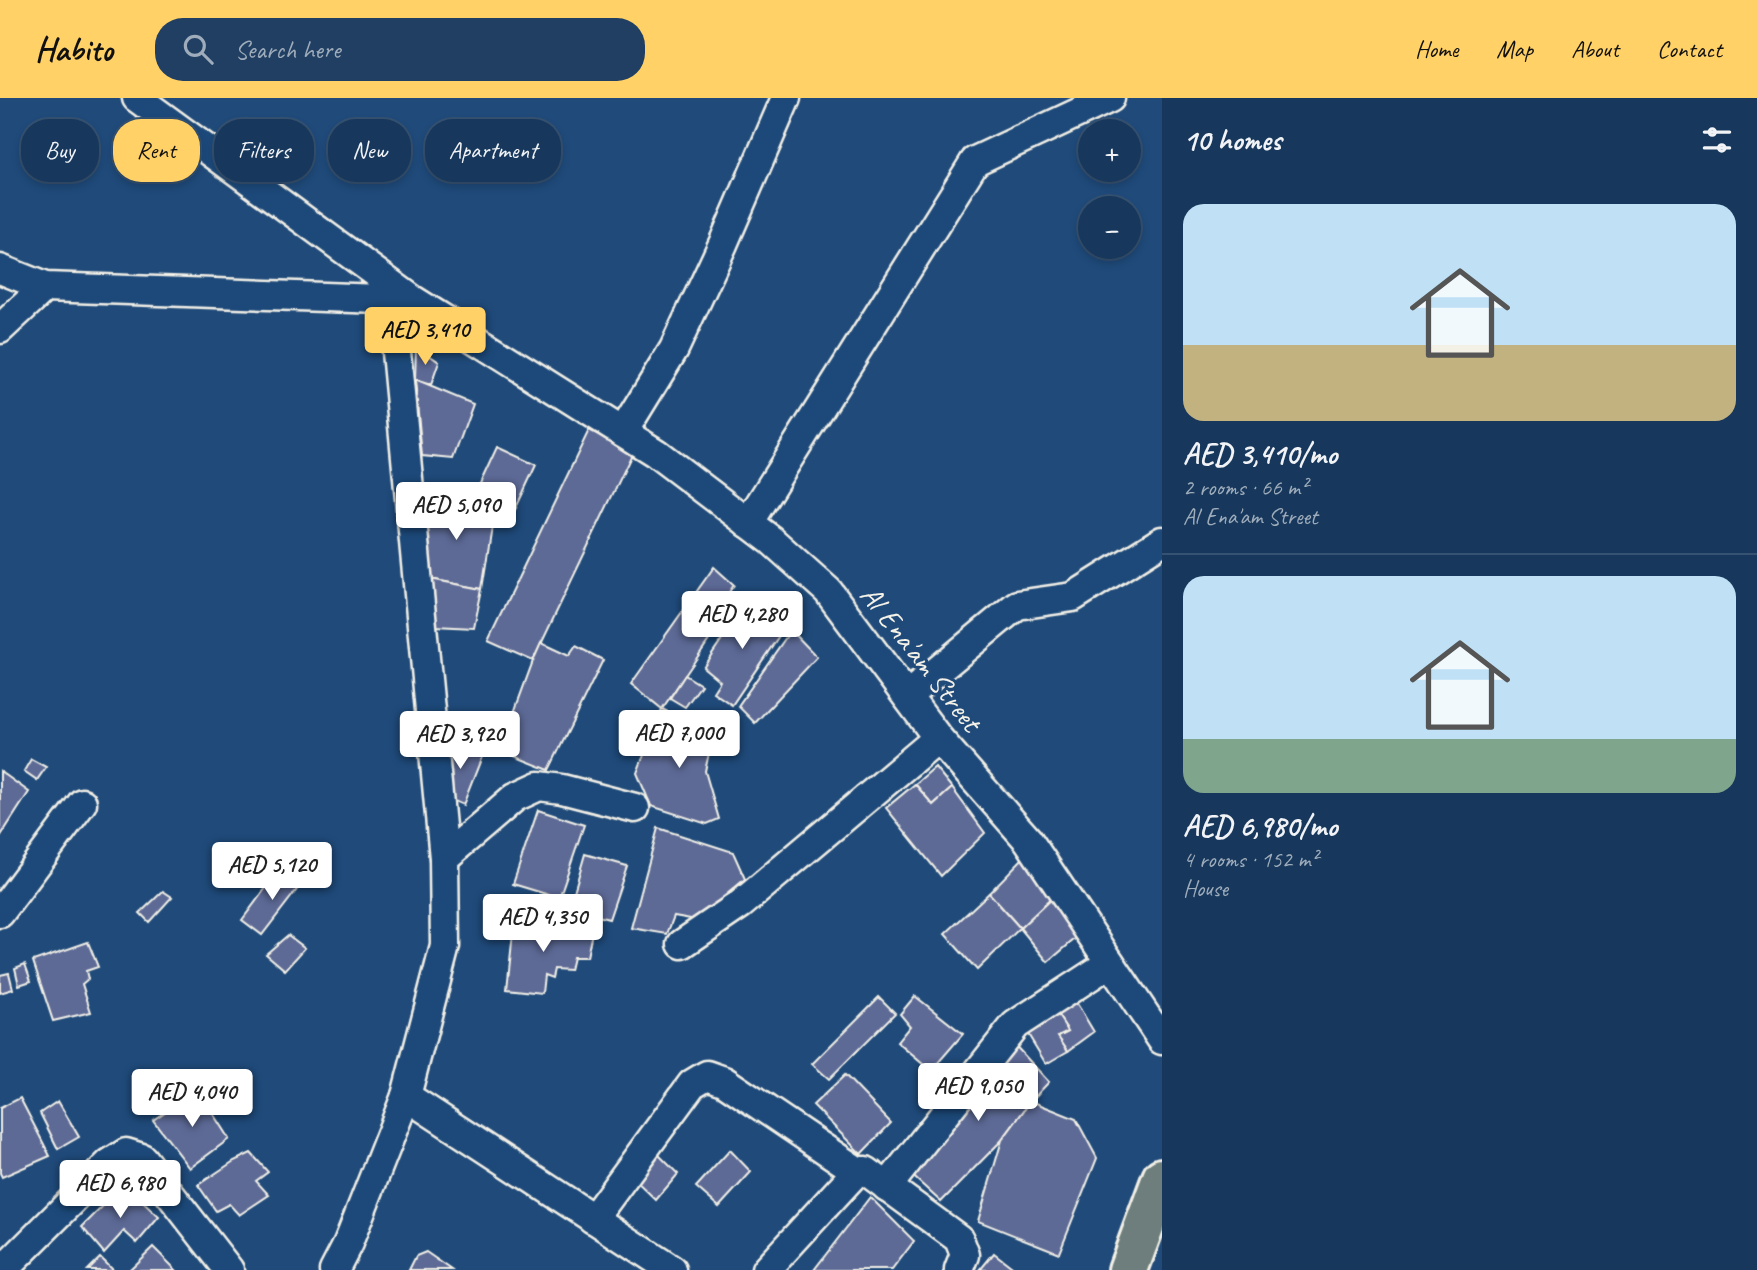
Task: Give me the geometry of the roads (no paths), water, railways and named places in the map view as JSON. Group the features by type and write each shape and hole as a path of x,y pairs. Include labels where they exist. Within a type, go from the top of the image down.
{"main road":[{"path":"1128,1270 1162,1178"}],"street":[{"name":"Al Ena'am Street","path":"137,98 402,300 656,453 771,540 828,591 938,738 1028,841 1162,1040"},
{"path":"623,432 674,349 786,98"},
{"path":"748,523 975,161 1110,98"},
{"path":"0,269 45,287 402,300 444,858 446,946 405,1096 348,1243 334,1270"},
{"path":"0,329 45,287"},
{"path":"907,696 1017,605 1073,597 1162,541"},
{"path":"682,944 741,904 938,738"},
{"path":"444,858 515,797 539,786 562,789 635,808"},
{"path":"0,913 82,803"},
{"path":"887,1187 1015,1025 1110,963"},
{"path":"593,1219 691,1083 707,1074 724,1081 857,1171 866,1171 958,1239 965,1255 959,1270"},
{"path":"405,1096 672,1270"},
{"path":"3,1270 110,1163 126,1153 142,1158 229,1270"},
{"path":"766,1270 857,1171"}]}
